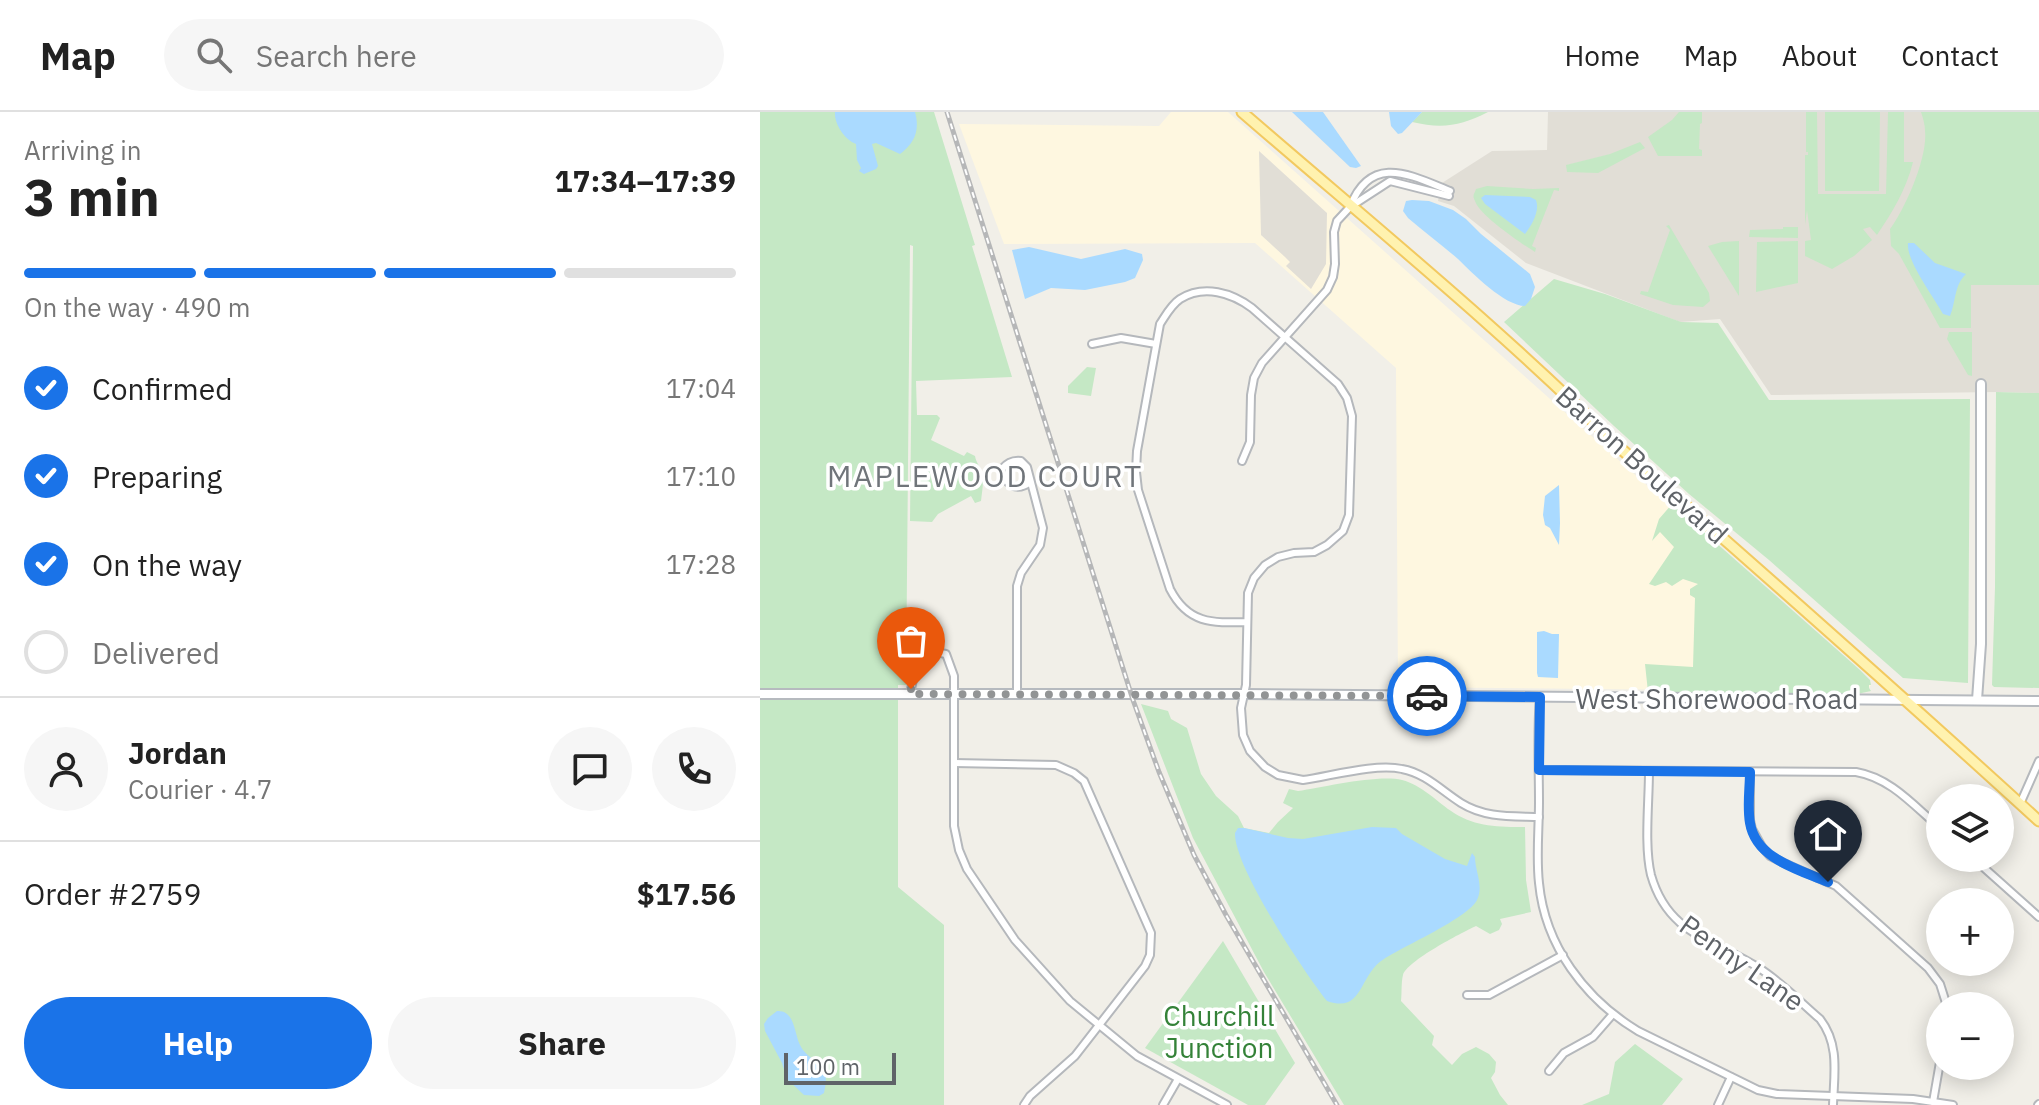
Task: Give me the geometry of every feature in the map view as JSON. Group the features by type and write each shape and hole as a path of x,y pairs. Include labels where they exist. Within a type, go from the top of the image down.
{"main road":[{"name":"Barron Boulevard","path":"1242,112 1437,280 1620,448 2039,821"},
{"path":"1980,700 1984,384"},
{"name":"West Shorewood Road","path":"760,694 1244,694 2039,701"}],"street":[{"path":"1242,461 1250,442 1254,378 1262,363 1327,290 1335,264 1334,232 1337,221 1350,207 1390,181 1450,194 1405,175 1379,173 1357,191 1350,207"},
{"path":"1247,622 1202,620 1177,603 1138,490 1137,451 1160,324 1180,299 1209,291 1239,298 1286,338 1338,384 1347,398 1352,416 1349,515 1343,531 1314,552 1278,557 1265,565 1254,578 1248,593 1246,685 1242,725 1246,743 1256,758 1278,775 1303,780 1383,767 1406,769 1484,814 1539,817"},
{"path":"1092,344 1121,338 1156,344"},
{"path":"1017,694 1017,586 1021,573 1040,545 1043,528 1027,467 1021,461 1012,462 1002,469 1006,483 1012,487 1025,486 1030,482"},
{"path":"913,694 912,676 918,655 930,651 946,654 954,676 955,694 956,839 967,869 1015,940 1070,1001 1137,1056 1227,1105"},
{"path":"1540,697 1538,870 1542,902 1554,939 1583,986 1595,999 1638,1031 1758,1090 1777,1094 1913,1099 1953,1105"},
{"path":"2020,804 2039,761"},
{"path":"954,763 1056,765 1084,781 1149,925 1150,955 1145,966 1075,1056 1024,1105"},
{"path":"1539,770 1856,772 1888,783 1926,816"},
{"name":"Penny Lane","path":"1649,771 1649,863 1663,902 1683,926 1756,966 1820,1019 1834,1047 1833,1105"},
{"path":"1750,772 1750,820 1762,847 1770,856 1836,886 1928,968 1943,992"},
{"path":"1989,872 2039,917"},
{"path":"1467,995 1489,995 1563,955"},
{"path":"1549,1071 1564,1053 1593,1037 1613,1014"},
{"path":"1718,1105 1731,1077"},
{"path":"1163,1105 1178,1079"},
{"path":"1933,1102 1937,1080"}],"shaded area":[{"path":"1171,112 1228,112 1871,685 1866,692 1398,687 1396,368 1255,243 1004,244 959,124 1159,126"},
{"path":"1548,112 2039,112 2039,393 1771,395 1720,319 1680,322 1526,263 1454,206 1438,201 1442,183 1492,151 1547,150"},
{"path":"1259,151 1327,213 1326,264 1311,289 1286,266 1290,262 1261,235"}],"green space":[{"path":"760,112 934,112 1012,377 916,381 917,415 937,415 940,418 931,440 964,456 967,452 975,456 983,484 981,501 975,503 971,496 938,514 932,522 910,521 913,246 910,245 906,685 898,685 898,887 944,925 944,1105 760,1105"},
{"path":"1422,112 1488,112 1451,125 1412,122"},
{"path":"1679,112 1702,112 1699,149 1702,156 1658,156 1648,137"},
{"path":"1806,112 1817,112 1818,194 1886,194 1888,112 1904,112 1904,162 1913,162 1907,182 1877,235 1870,227 1863,229 1872,240 1832,269 1805,256 1805,241 1811,240 1807,210 1805,225"},
{"path":"1825,112 1880,112 1879,191 1825,191"},
{"path":"1921,112 2039,112 2039,285 1971,285 1971,328 1940,328 1899,254 1891,246 1890,229 1908,196 1923,154 1925,129"},
{"path":"1640,142 1645,148 1598,173 1567,172 1566,165 1610,154"},
{"path":"1487,186 1559,188 1559,191 1554,190 1532,246 1536,248 1535,252 1478,207 1474,197 1476,189"},
{"path":"1669,225 1709,293 1710,301 1703,307 1673,305 1640,294 1641,291 1648,292 1670,230 1666,226"},
{"path":"1798,227 1798,238 1749,237 1750,230"},
{"path":"1739,241 1739,296 1708,246"},
{"path":"1798,241 1798,283 1756,292 1757,242"},
{"path":"1554,279 1681,322 1718,323 1769,400 1970,399 1968,683 1903,678 1689,494 1504,322"},
{"path":"1949,332 1972,332 1972,376 1968,375 1947,339"},
{"path":"1087,367 1096,368 1091,396 1068,393 1068,386"},
{"path":"1996,392 2039,393 2039,688 1992,685"},
{"path":"1672,504 1860,670 1870,680 1871,691 1857,694 1648,692 1645,664 1693,667 1695,598 1690,595 1690,589 1698,584 1683,579 1672,586 1666,582 1655,586 1649,584 1674,547 1660,532 1652,541 1659,519"},
{"path":"1141,704 1168,711 1171,719 1187,728 1201,774 1216,796 1238,816 1244,828 1269,833 1293,808 1283,803 1289,789 1298,791 1380,779 1409,782 1454,813 1479,824 1525,827 1526,880 1531,912 1500,919 1502,924 1499,930 1490,934 1476,926 1424,955 1403,975 1401,1001 1434,1036 1432,1045 1452,1065 1462,1054 1476,1047 1489,1054 1496,1062 1491,1078 1508,1105 1344,1105 1264,972 1193,838"},
{"name":"Churchill Junction","path":"1223,941 1295,1063 1265,1105 1248,1105 1145,1048"},
{"path":"1635,1044 1683,1079 1662,1105 1582,1105 1609,1094 1615,1062"}],"water":[{"path":"835,112 915,112 917,125 913,141 900,154 872,144 878,166 864,174 859,171 856,144 841,131"},
{"path":"1292,112 1323,112 1361,166 1350,167"},
{"path":"1389,112 1422,112 1398,134 1391,126"},
{"path":"1485,195 1530,197 1536,200 1536,213 1525,234 1485,204 1481,198"},
{"path":"1406,201 1429,201 1453,210 1530,274 1535,287 1525,306 1508,301 1489,288 1408,218 1403,211"},
{"path":"1908,243 1914,243 1935,263 1966,274 1957,288 1950,316 1943,314 1921,279 1911,259"},
{"path":"1029,247 1081,259 1125,249 1142,254 1143,260 1135,278 1125,282 1085,290 1051,288 1025,299 1012,250"},
{"path":"1559,485 1559,545 1545,525 1543,515 1545,496"},
{"path":"1537,632 1559,634 1558,678 1538,677"},
{"path":"1372,827 1396,828 1445,859 1467,866 1472,853 1479,878 1479,895 1461,915 1384,959 1369,974 1354,998 1339,1004 1327,1001 1288,944 1246,870 1235,833 1238,828 1244,828 1303,839"},
{"path":"777,1011 791,1018 803,1049 823,1069 826,1084 824,1093 819,1096 804,1095 787,1079 765,1031 764,1024"}],"railway":[{"path":"947,112 1133,700 1159,772 1194,855 1226,915 1337,1105"}],"way so far":[{"path":"911,689 910,694 1427,696"}],"district":[{"name":"MAPLEWOOD COURT","path":"985,477"}],"route":[{"path":"1427,696 1540,697 1539,770 1750,772 1750,820 1762,847 1770,856 1828,882"}]}
